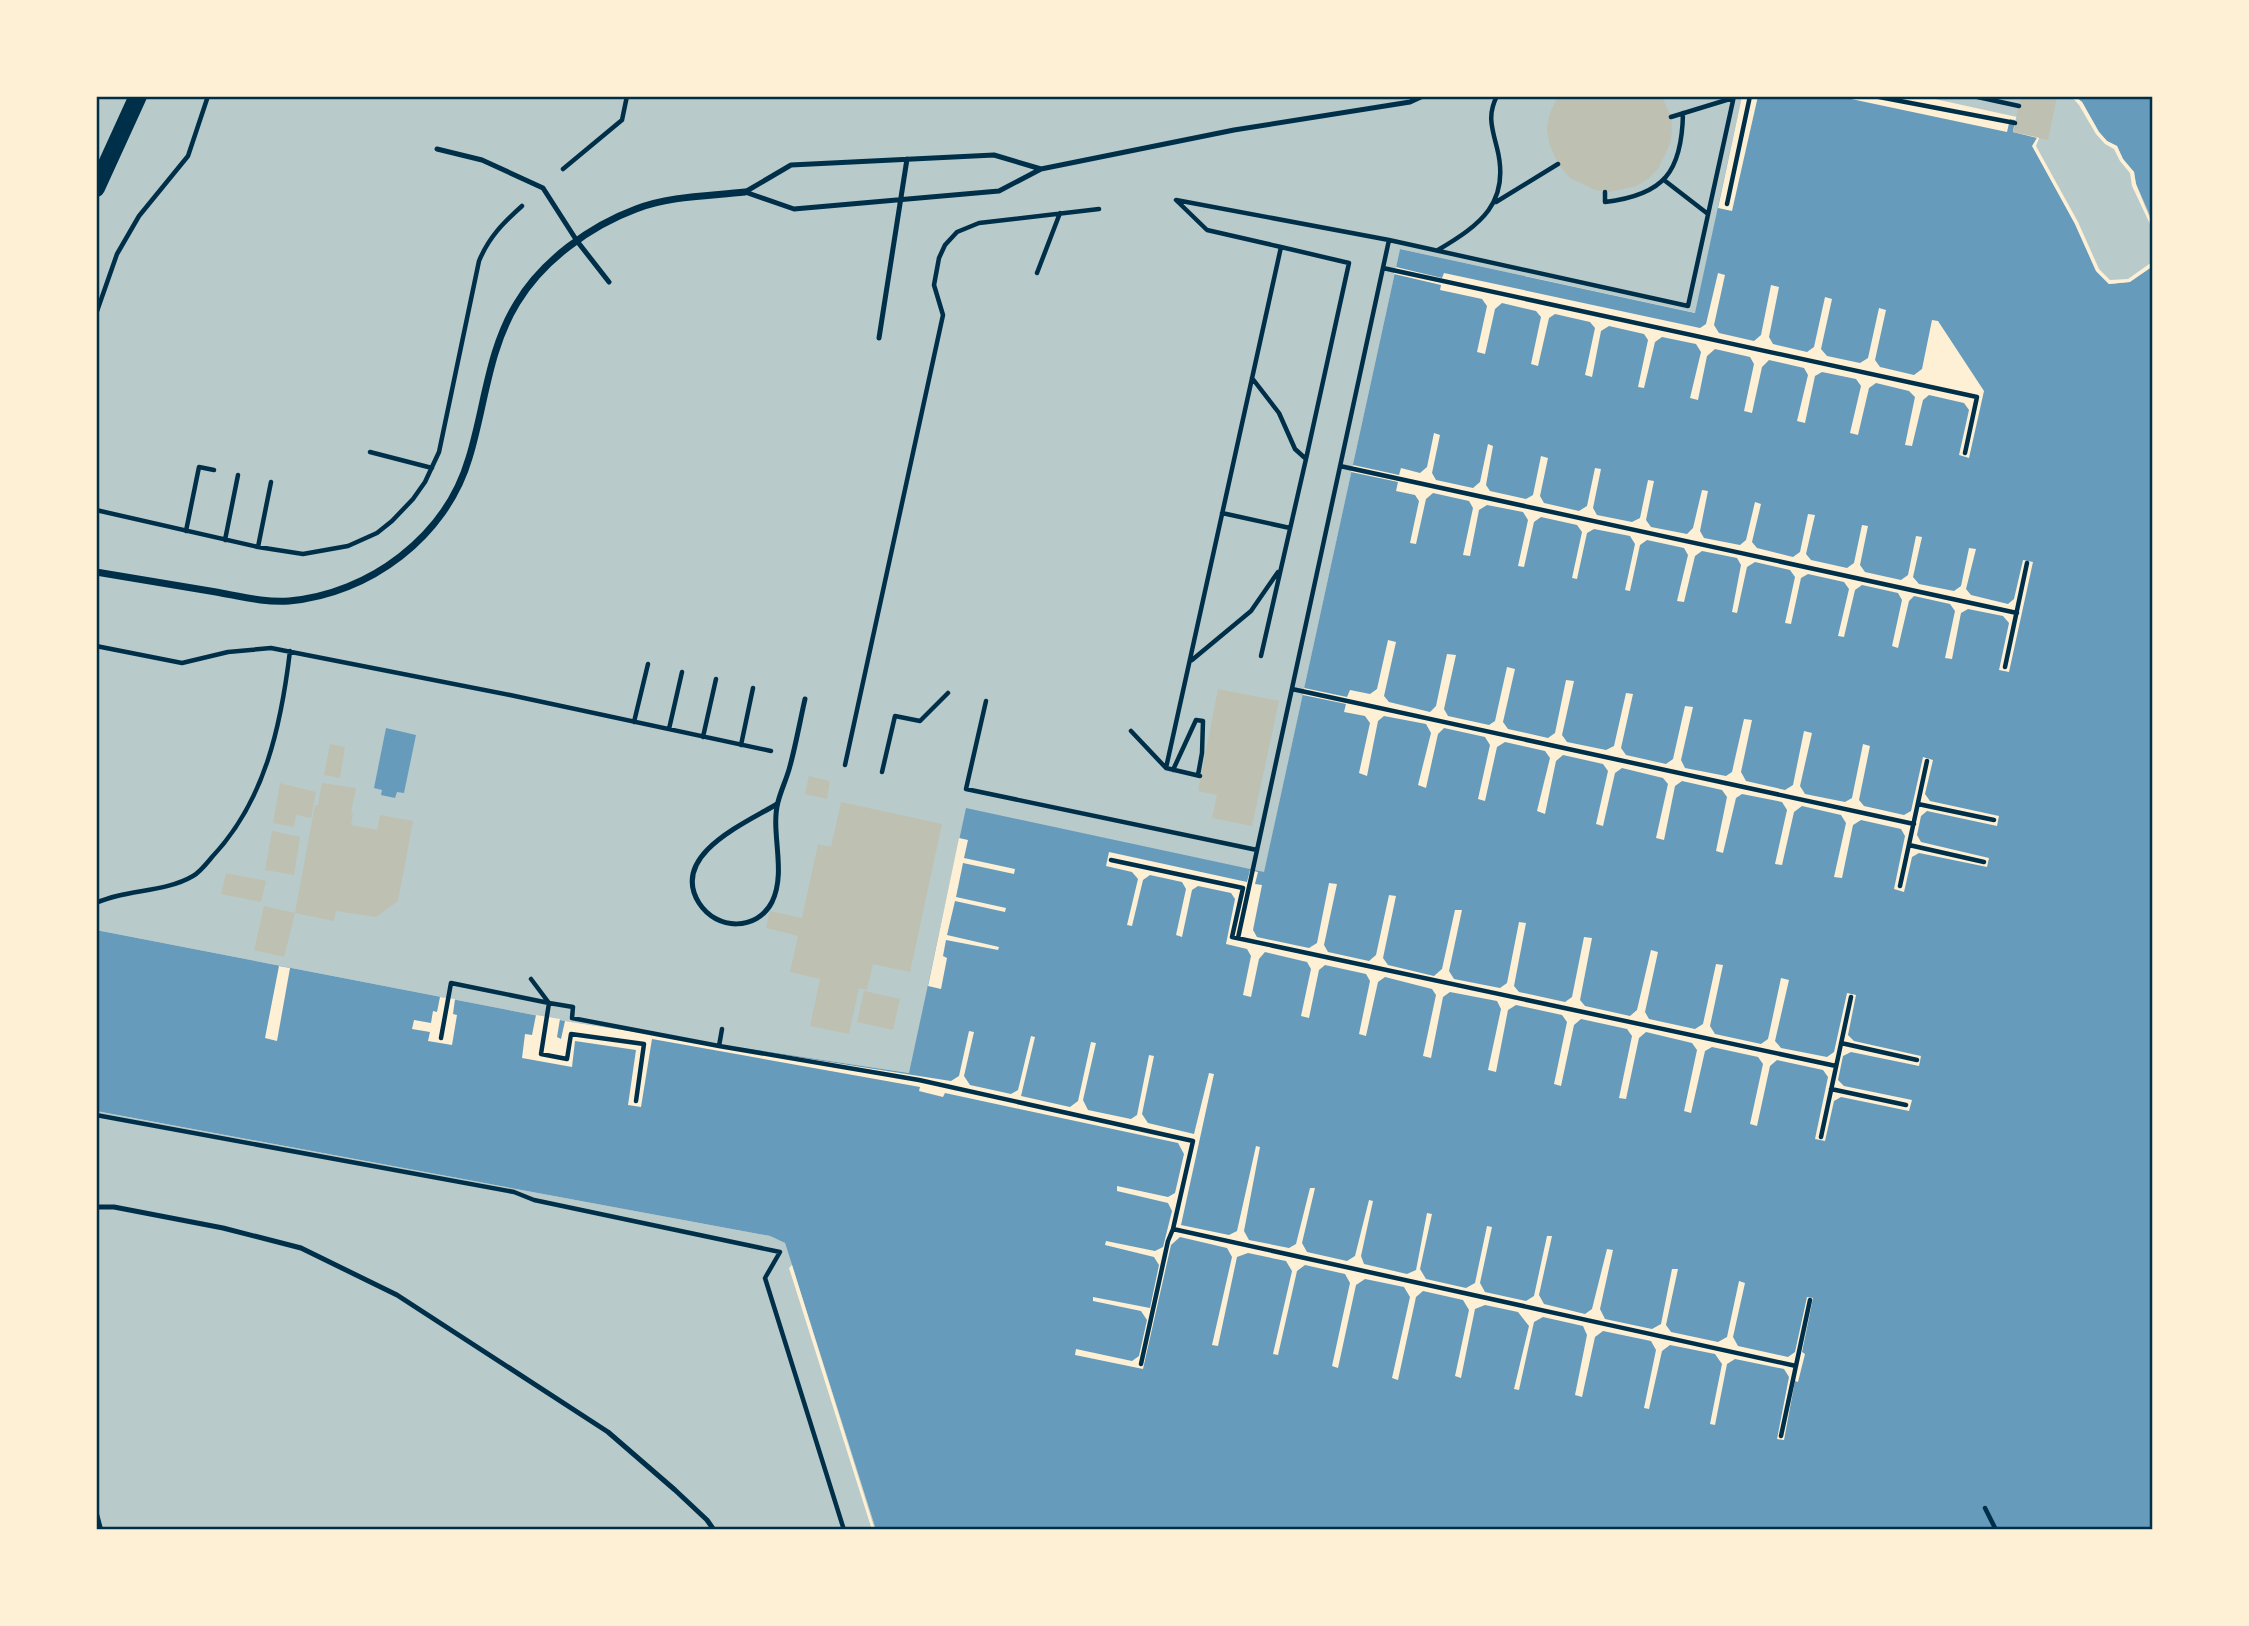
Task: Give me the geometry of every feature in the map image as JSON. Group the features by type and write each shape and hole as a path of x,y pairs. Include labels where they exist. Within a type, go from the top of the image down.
{"main road":[{"path":"96,188 138,96"}],"street":[{"path":"96,572 243,597 286,601 330,595 387,567 413,546 435,521 453,493 468,461 501,335 518,301 540,273 577,241 638,208 676,199 745,192"}],"lane":[{"path":"745,192 794,209 999,191 1041,169 1234,130 1410,102 1423,96"},
{"path":"437,149 482,160 543,188 577,241 609,282"},
{"path":"745,192 791,165 994,155 1041,169"},
{"path":"879,338 907,159"},
{"path":"777,804 708,848 696,864 692,877 695,896 703,910 714,919 729,924 746,924 763,916 774,900 779,872 777,804 790,769 805,699"},
{"path":"96,1207 114,1207 223,1228 301,1248 397,1295 608,1432 715,1530"}],"path":[{"path":"96,314 117,254 133,225 188,156 208,96"},
{"path":"563,169 622,120 627,96"},
{"path":"1495,202 1499,191 1500,161 1490,121 1491,107 1497,96"},
{"path":"1727,204 1750,96"},
{"path":"1874,96 2015,124"},
{"path":"1973,96 2019,106"},
{"path":"1261,656 1349,263 1207,230 1176,200 1389,240 1688,306 1734,97 1671,117"},
{"path":"1605,192 1605,202 1630,199 1648,192 1664,180 1676,160 1682,136 1682,113"},
{"path":"1437,251 1464,234 1495,202 1558,164"},
{"path":"1664,180 1708,214"},
{"path":"96,510 225,540 303,554 324,552 362,542 384,527 403,510 432,468 446,426 479,261 485,245 497,228 522,205"},
{"path":"845,765 943,315 934,285 939,258 945,245 957,232 979,223 1099,209"},
{"path":"1037,272 1060,214"},
{"path":"1238,939 1389,240"},
{"path":"1166,768 1281,247"},
{"path":"1383,268 1977,397 1965,453"},
{"path":"1251,378 1279,413 1295,449 1306,459"},
{"path":"370,452 432,468"},
{"path":"1340,466 2017,613"},
{"path":"186,531 199,467 214,470"},
{"path":"225,540 238,475"},
{"path":"258,547 271,482"},
{"path":"1222,513 1290,528"},
{"path":"2005,667 2027,563"},
{"path":"1191,660 1251,611 1281,566"},
{"path":"96,646 182,663 253,648 290,652 771,751"},
{"path":"96,904 107,898 154,889 195,876 230,838 266,769 283,706 290,652"},
{"path":"634,722 648,664"},
{"path":"669,729 682,672"},
{"path":"703,737 716,679"},
{"path":"741,745 753,688"},
{"path":"1292,689 1914,824"},
{"path":"882,772 895,716 920,721 948,693"},
{"path":"986,701 966,789 1257,850"},
{"path":"1131,731 1166,768 1200,776 1203,721 1196,720 1174,769"},
{"path":"1900,886 1927,761"},
{"path":"1918,804 1994,820"},
{"path":"1909,845 1984,862"},
{"path":"1111,860 1243,888 1232,937 1238,939 1836,1066"},
{"path":"530,979 550,1003 541,1054 567,1059 571,1034 644,1044 636,1101"},
{"path":"440,1038 451,983 573,1007 572,1018 919,1080 1193,1141 1141,1364"},
{"path":"1821,1137 1851,997"},
{"path":"719,1046 722,1029"},
{"path":"1841,1043 1917,1060"},
{"path":"1831,1089 1906,1105"},
{"path":"96,1115 514,1192 534,1200 779,1252 765,1278 844,1530"},
{"path":"1174,1229 1796,1366"},
{"path":"1781,1436 1810,1300"},
{"path":"1985,1508 1996,1530"},
{"path":"96,1511 101,1530"}],"shaded area":[{"path":"96,96 1742,96 1696,313 1400,249 1264,873 1258,872 909,1073 565,1021 96,930"},
{"path":"1904,96 2075,96 2117,146 2134,172 2153,222 2153,266 2130,282 2109,284"},
{"path":"96,1111 770,1236 785,1243 876,1530 96,1530"}],"water":[{"path":"1742,96 1904,96 2015,120 2037,137 2033,146 2075,224 2096,271 2109,284 2129,282 2153,266 2153,1530 876,1530 785,1243 770,1236 96,1111 96,930 565,1021 909,1073 966,808 1264,872 1400,249 1695,313"},
{"path":"2075,96 2153,96 2153,222 2136,184 2134,172 2117,146 2107,141 2099,132 2082,102"},
{"path":"386,728 416,735 404,793 397,792 395,798 381,795 382,790 374,788"}],"pier":[{"path":"1742,96 1758,96 1732,211 1718,208"},
{"path":"1837,96 1921,96 2017,117 2040,136 2036,146 2078,222 2099,269 2110,280 2128,279 2152,262 2153,266 2130,282 2109,284 2096,271 2075,224 2032,146 2037,138 2013,132 2015,120 2010,119 2007,132"},
{"path":"2071,96 2082,102 2099,132 2107,141 2117,146 2134,172 2153,226 2132,186 2130,173 2114,149 2096,134"},
{"path":"1396,267 1442,278 1444,273 1700,328 1706,324 1718,273 1725,275 1714,325 1719,333 1754,341 1761,335 1771,285 1779,287 1769,337 1773,344 1807,352 1814,347 1825,297 1832,299 1821,349 1827,356 1860,363 1868,358 1879,308 1886,310 1875,360 1880,367 1914,375 1922,369 1932,320 1938,321 1984,391 1969,458 1959,455 1969,410 1964,403 1929,395 1923,400 1912,446 1905,445 1915,397 1909,391 1876,383 1869,388 1858,435 1850,433 1861,386 1856,379 1822,372 1815,376 1805,423 1797,421 1808,375 1804,368 1769,360 1762,367 1752,413 1744,411 1754,364 1750,357 1715,349 1707,356 1698,400 1690,398 1701,352 1696,344 1662,337 1655,342 1644,388 1638,387 1648,340 1644,334 1609,326 1601,331 1592,377 1585,375 1595,328 1590,322 1555,314 1549,318 1538,366 1531,364 1541,317 1536,311 1502,303 1495,309 1485,354 1477,352 1487,306 1482,299 1440,290 1441,285 1394,274"},
{"path":"1434,433 1440,435 1432,473 1436,480 1473,488 1480,482 1488,444 1493,446 1486,485 1490,491 1526,499 1533,495 1541,456 1548,458 1540,496 1544,503 1579,511 1587,506 1595,468 1601,469 1593,508 1597,515 1632,522 1640,518 1648,480 1654,481 1646,520 1651,527 1687,534 1693,528 1702,490 1708,491 1700,531 1704,538 1740,545 1746,540 1755,502 1761,504 1752,542 1757,548 1793,557 1800,552 1808,514 1815,515 1806,554 1811,560 1847,568 1854,563 1862,525 1868,526 1860,565 1865,572 1901,580 1908,575 1916,536 1922,537 1913,577 1919,584 1954,591 1961,586 1969,548 1976,549 1966,589 1971,595 2008,604 2014,599 2023,560 2033,562 2009,672 1999,670 2009,623 2003,616 1968,609 1961,613 1952,659 1945,658 1955,611 1950,604 1914,596 1909,601 1898,648 1892,646 1902,600 1898,593 1862,585 1855,590 1844,637 1838,636 1849,589 1844,582 1808,574 1801,578 1791,624 1785,623 1795,577 1790,570 1755,562 1747,567 1737,613 1732,612 1741,565 1737,558 1702,551 1695,556 1684,602 1677,601 1688,555 1684,548 1647,540 1640,545 1630,591 1625,590 1635,544 1630,536 1594,529 1587,533 1577,579 1572,578 1582,532 1577,525 1541,517 1534,522 1524,567 1518,566 1528,520 1523,512 1487,505 1479,510 1470,556 1463,555 1473,508 1469,501 1433,493 1426,499 1416,544 1410,543 1419,501 1415,495 1396,491 1398,482 1351,472 1353,465 1399,475 1401,468 1420,473 1427,467"},
{"path":"1388,640 1396,642 1384,696 1389,702 1430,712 1436,706 1447,654 1456,655 1444,709 1448,716 1489,725 1495,721 1507,667 1515,669 1503,722 1508,729 1548,738 1555,733 1566,680 1574,681 1562,735 1567,742 1606,750 1614,746 1626,693 1633,694 1621,748 1626,755 1666,764 1673,759 1685,706 1693,707 1681,760 1685,768 1726,776 1732,772 1744,719 1752,720 1741,772 1746,781 1785,790 1793,785 1804,731 1812,733 1800,786 1805,794 1845,802 1852,798 1863,744 1870,746 1859,800 1864,806 1904,815 1911,811 1923,757 1933,760 1925,794 1930,801 1999,816 1997,826 1927,811 1921,816 1917,835 1921,842 1989,858 1987,867 1919,853 1912,857 1904,892 1894,889 1905,836 1901,829 1861,820 1853,825 1842,878 1834,877 1846,823 1841,815 1802,806 1794,812 1782,865 1775,864 1787,810 1782,802 1742,794 1736,798 1723,853 1716,851 1727,797 1722,790 1682,781 1675,786 1664,840 1656,838 1668,784 1663,778 1622,768 1615,773 1603,826 1596,824 1608,771 1603,764 1563,755 1556,761 1545,814 1537,811 1550,758 1545,751 1505,742 1497,747 1485,801 1478,799 1490,745 1485,737 1444,728 1438,734 1426,788 1418,785 1431,733 1426,724 1384,716 1378,721 1367,776 1359,773 1370,723 1365,716 1344,712 1346,704 1303,695 1304,688 1347,697 1350,690 1370,694 1377,689"},
{"path":"959,838 968,840 964,858 1015,869 1014,874 963,863 956,897 1006,908 1005,912 955,901 947,935 999,947 998,950 946,940 943,956 947,958 941,989 928,986"},
{"path":"1109,852 1247,882 1250,870 1258,872 1255,884 1262,885 1253,930 1257,937 1309,948 1317,943 1329,883 1337,884 1324,945 1328,952 1369,961 1376,955 1389,895 1396,896 1383,958 1388,965 1434,976 1442,969 1455,910 1462,910 1449,971 1454,979 1500,988 1507,983 1519,922 1526,923 1514,986 1519,992 1565,1002 1572,997 1584,937 1592,938 1580,1000 1585,1006 1630,1016 1637,1010 1651,950 1658,952 1645,1012 1649,1019 1695,1029 1703,1024 1716,964 1723,965 1710,1026 1715,1034 1761,1044 1768,1039 1781,978 1789,980 1775,1041 1781,1048 1827,1057 1834,1052 1847,993 1856,995 1848,1035 1854,1041 1921,1056 1919,1066 1851,1052 1843,1056 1838,1080 1844,1086 1912,1100 1909,1111 1841,1097 1834,1101 1825,1141 1815,1139 1828,1077 1823,1070 1777,1060 1770,1066 1757,1126 1750,1124 1763,1064 1758,1057 1712,1047 1705,1051 1691,1113 1684,1111 1697,1050 1692,1043 1646,1032 1639,1038 1626,1099 1619,1098 1632,1036 1627,1029 1581,1019 1574,1025 1561,1086 1554,1084 1567,1022 1562,1015 1516,1005 1508,1010 1496,1072 1488,1070 1501,1009 1497,1001 1450,992 1443,997 1431,1058 1423,1056 1436,995 1432,989 1385,977 1378,982 1366,1036 1359,1034 1370,981 1366,974 1325,965 1319,970 1309,1018 1301,1016 1311,969 1307,962 1265,952 1259,959 1251,997 1243,995 1251,956 1247,949 1226,944 1235,899 1231,893 1198,886 1192,890 1182,937 1176,935 1186,889 1182,882 1150,875 1143,880 1132,926 1127,925 1138,879 1132,872 1106,866"},
{"path":"279,966 290,968 277,1041 265,1038"},
{"path":"440,997 455,999 453,1014 457,1015 452,1045 428,1041 430,1032 412,1029 414,1020 431,1023"},
{"path":"536,1015 560,1019 557,1037 561,1039 565,1021 951,1081 959,1076 969,1031 974,1032 964,1076 970,1085 1011,1094 1018,1090 1031,1036 1035,1037 1021,1096 1070,1107 1078,1101 1091,1042 1096,1043 1083,1100 1088,1110 1131,1119 1137,1115 1149,1055 1154,1056 1142,1114 1148,1123 1194,1134 1209,1073 1214,1074 1181,1225 1229,1235 1237,1231 1256,1146 1260,1147 1244,1231 1249,1240 1289,1248 1296,1244 1310,1188 1315,1188 1302,1243 1307,1252 1347,1261 1355,1256 1369,1200 1373,1201 1361,1256 1364,1264 1407,1274 1416,1270 1427,1213 1432,1214 1420,1269 1426,1279 1466,1288 1475,1283 1487,1226 1492,1227 1480,1283 1485,1292 1526,1301 1534,1296 1547,1236 1552,1236 1539,1295 1544,1304 1585,1314 1592,1309 1607,1249 1613,1250 1600,1309 1605,1319 1652,1329 1661,1324 1672,1269 1678,1269 1666,1325 1671,1332 1718,1342 1727,1337 1739,1281 1745,1283 1733,1337 1738,1346 1788,1357 1795,1352 1807,1297 1813,1298 1802,1352 1805,1354 1798,1382 1795,1381 1784,1440 1777,1439 1789,1377 1784,1369 1735,1359 1727,1364 1715,1425 1710,1424 1722,1364 1715,1354 1670,1345 1662,1351 1649,1409 1644,1408 1656,1350 1651,1341 1603,1331 1595,1337 1582,1397 1575,1395 1587,1335 1583,1326 1543,1317 1534,1322 1519,1390 1514,1389 1529,1326 1518,1312 1485,1305 1475,1309 1461,1378 1455,1376 1469,1310 1463,1300 1423,1291 1416,1297 1398,1380 1392,1378 1410,1297 1404,1287 1365,1279 1356,1285 1338,1368 1332,1366 1350,1283 1345,1274 1305,1265 1297,1271 1278,1355 1273,1354 1292,1271 1286,1261 1248,1253 1237,1257 1218,1346 1212,1345 1232,1257 1227,1248 1180,1237 1171,1245 1143,1369 1075,1355 1076,1349 1132,1361 1139,1356 1147,1320 1141,1311 1093,1301 1093,1297 1150,1308 1159,1265 1154,1257 1105,1245 1106,1241 1155,1251 1163,1247 1172,1211 1168,1203 1117,1191 1117,1186 1168,1197 1175,1193 1184,1154 1178,1143 945,1093 943,1097 919,1091 920,1087 652,1039 641,1107 628,1105 636,1050 575,1041 572,1067 522,1058 525,1034 532,1035"},
{"path":"792,1265 875,1530 872,1530 789,1268"}],"building":[{"path":"1558,96 1662,96 1671,117 1672,131 1670,144 1658,169 1636,186 1609,192 1595,190 1570,178 1558,164 1549,143 1549,115"},
{"path":"2021,96 2057,96 2048,140 2013,132"},
{"path":"1218,689 1279,701 1252,826 1212,818 1217,795 1198,791"},
{"path":"330,744 345,747 340,778 324,775"},
{"path":"809,776 830,781 827,799 805,794"},
{"path":"280,783 316,792 311,818 296,815 294,827 273,823"},
{"path":"322,783 356,788 351,825 377,830 380,815 413,821 398,901 376,917 336,911 334,921 295,913 315,805 318,805"},
{"path":"841,802 942,824 910,972 873,964 867,990 859,988 849,1034 810,1026 820,979 790,972 798,936 766,928 770,911 802,918 818,844 831,847"},
{"path":"272,831 300,837 294,875 265,870"},
{"path":"226,873 266,881 261,902 221,894"},
{"path":"264,906 295,913 284,957 254,950"},
{"path":"864,991 900,999 893,1030 857,1022"}]}
